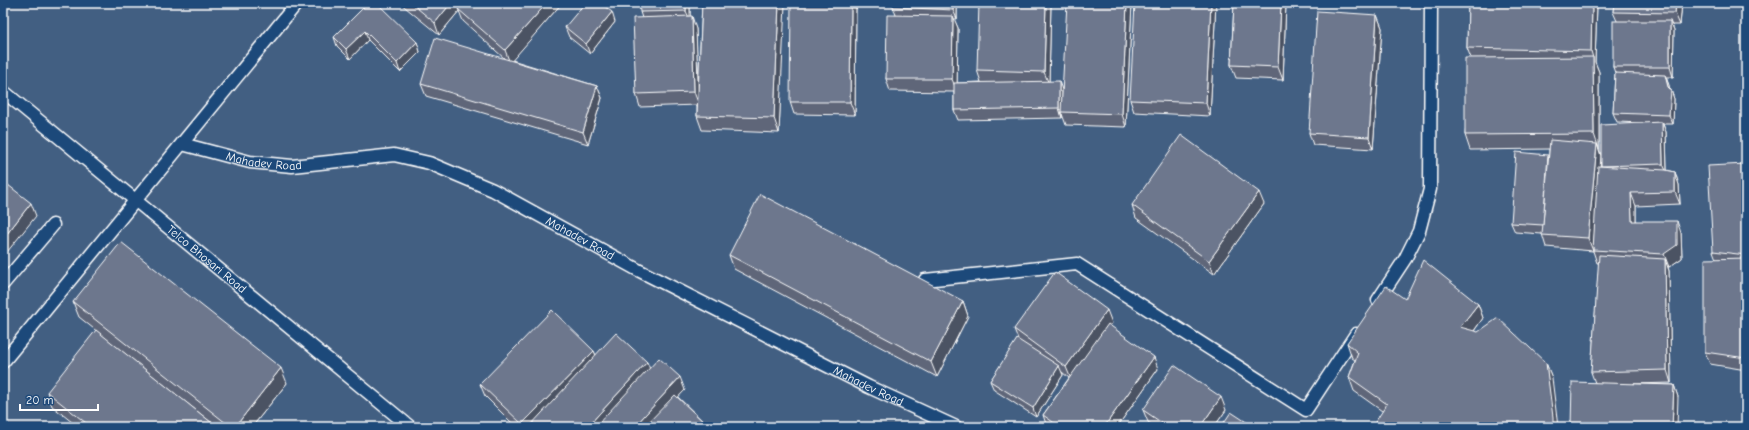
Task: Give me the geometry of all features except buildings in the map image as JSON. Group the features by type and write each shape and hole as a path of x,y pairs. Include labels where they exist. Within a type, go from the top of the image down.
{"lane":[{"path":"3,362 297,3"},
{"path":"1371,312 1405,259 1419,231 1430,189 1431,3"},
{"name":"Telco Bhosari Road","path":"3,91 410,427"},
{"name":"Mahadev Road","path":"182,144 250,162 285,165 394,155 429,163 493,190 644,274 869,387 956,427"},
{"path":"3,284 53,225"},
{"path":"925,280 1077,264 1306,410 1362,325"}],"shaded area":[{"path":"3,3 1746,3 1746,427 3,427"}]}
